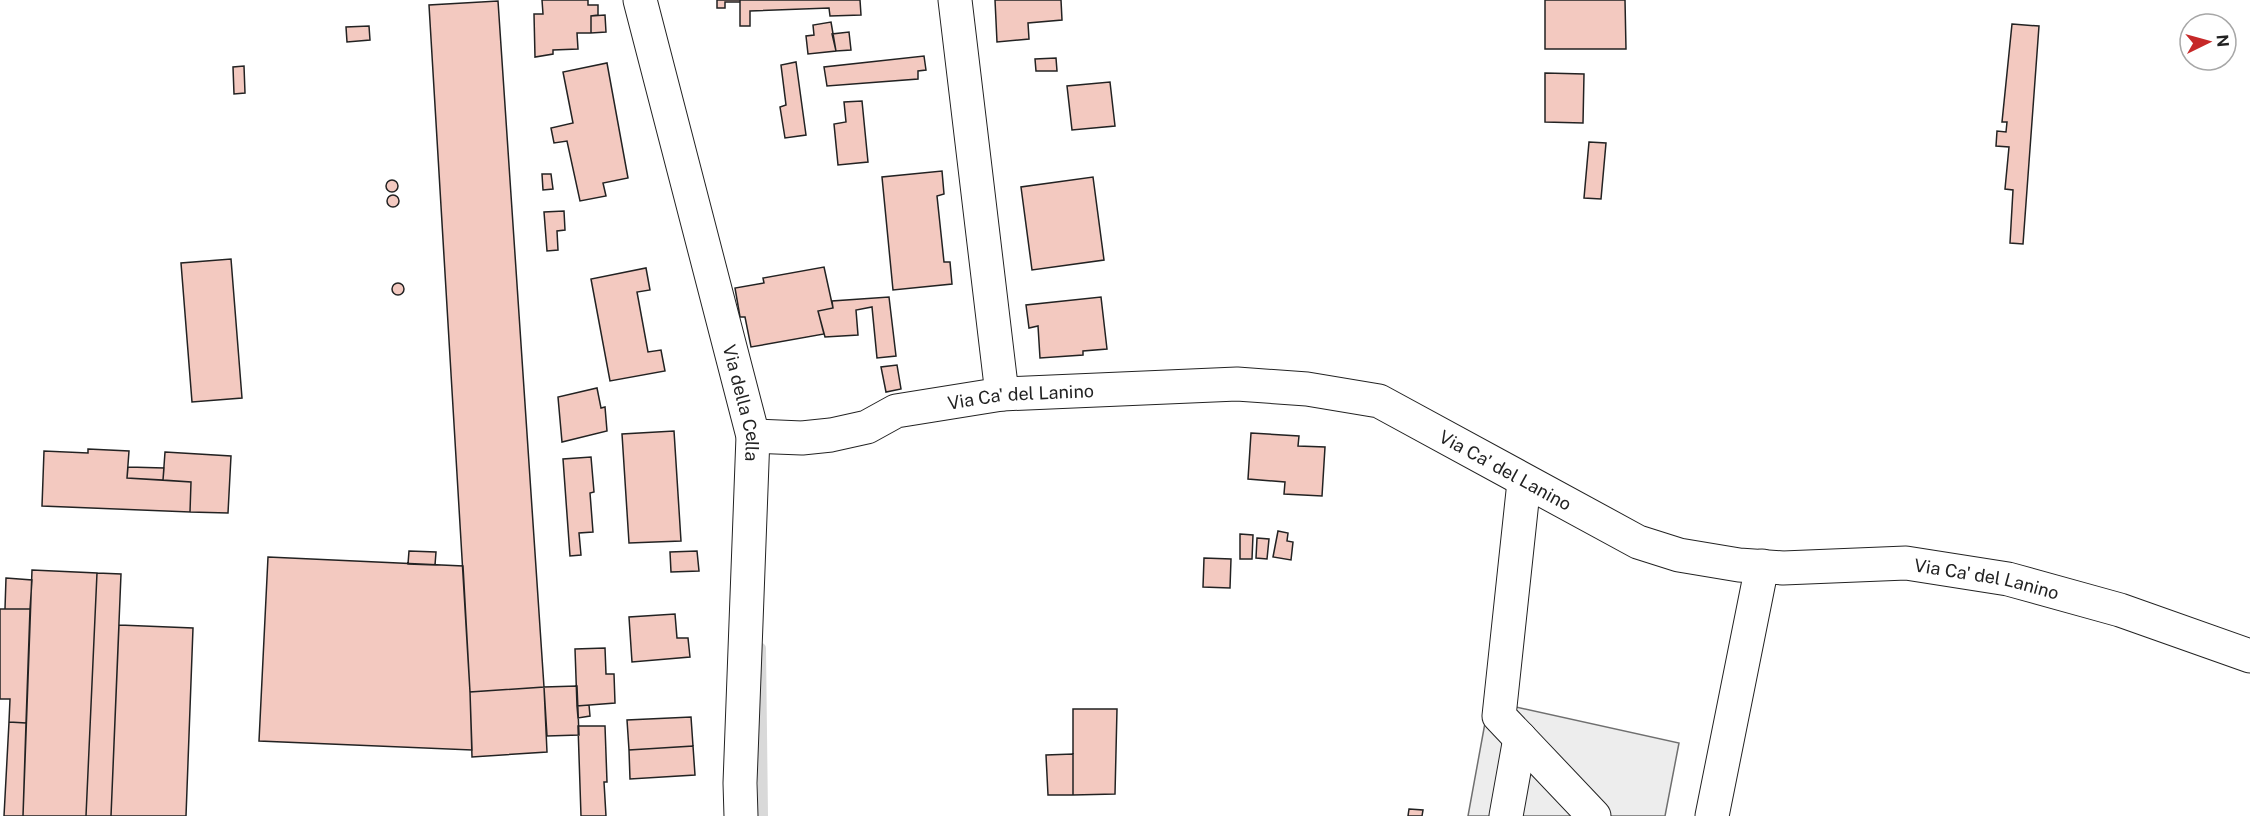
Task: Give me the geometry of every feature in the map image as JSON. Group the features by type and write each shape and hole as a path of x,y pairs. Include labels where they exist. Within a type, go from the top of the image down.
{"street":[{"name":"Via della Cella","path":"640,0 753,436 740,783 741,816"},
{"path":"955,0 1002,394"},
{"name":"Via Ca' del Lanino","path":"753,436 802,438 831,435 867,427 896,411 1002,394 1237,384 1306,388 1379,401 1524,482 1638,542 1679,555 1739,565 1783,567 1906,563 2008,579 2120,610 2250,656"},
{"path":"1524,482 1499,716 1594,816"},
{"path":"1712,816 1762,566"},
{"path":"1506,816 1520,738"}],"shaded area":[{"path":"1489,701 1679,743 1665,816 1468,816"}],"building":[{"path":"542,0 588,0 588,5 598,5 598,15 591,16 591,33 577,33 578,49 553,50 553,54 535,57 534,14 543,14"},
{"path":"717,0 740,0 740,2 725,2 725,8 717,8"},
{"path":"740,0 860,0 861,15 830,16 829,8 750,11 750,26 740,26"},
{"path":"995,0 1061,0 1062,20 1028,23 1029,39 997,42"},
{"path":"1545,0 1625,0 1626,49 1545,49"},
{"path":"498,1 544,687 470,692 429,5"},
{"path":"605,15 606,32 591,33 591,16"},
{"path":"831,22 836,51 808,54 806,36 814,35 813,25"},
{"path":"2012,24 2039,26 2023,244 2010,243 2013,190 2005,189 2009,147 1996,146 1997,131 2006,132 2007,122 2002,122"},
{"path":"369,26 370,40 347,42 346,27"},
{"path":"849,32 851,50 836,51 832,34"},
{"path":"924,56 926,70 918,71 918,79 827,86 824,67"},
{"path":"1056,58 1057,71 1036,71 1035,59"},
{"path":"796,62 806,135 785,138 780,107 786,105 781,65"},
{"path":"607,63 628,178 603,183 606,196 580,201 567,141 554,143 551,128 573,123 563,72"},
{"path":"244,66 245,93 234,94 233,67"},
{"path":"1545,73 1584,74 1583,123 1545,122"},
{"path":"1110,82 1115,126 1072,130 1067,86"},
{"path":"862,101 868,162 838,165 834,124 846,122 844,102"},
{"path":"1589,142 1606,143 1601,199 1584,198"},
{"path":"942,171 944,194 937,196 944,262 950,262 952,284 893,290 882,177"},
{"path":"542,174 551,174 553,189 543,190"},
{"path":"1093,177 1104,260 1032,270 1021,187"},
{"path":"394,180 398,186 394,192 390,192 386,184"},
{"path":"395,195 399,201 395,207 391,207 387,199"},
{"path":"564,211 565,230 557,231 558,250 547,251 544,212"},
{"path":"231,259 242,398 192,402 181,263"},
{"path":"824,267 833,308 818,311 824,334 751,347 745,317 740,317 735,288 764,283 763,278"},
{"path":"646,268 650,290 637,292 648,352 661,350 665,371 610,381 591,279"},
{"path":"398,283 404,289 398,295 392,289"},
{"path":"889,297 896,356 877,358 872,307 856,310 858,335 825,337 818,311 833,308 832,301"},
{"path":"1101,297 1107,349 1083,351 1083,355 1040,358 1038,326 1029,328 1026,305"},
{"path":"897,365 901,389 886,392 881,367"},
{"path":"597,388 601,408 605,407 607,431 562,442 558,397"},
{"path":"674,431 681,541 629,543 622,434"},
{"path":"1251,433 1299,436 1298,446 1325,447 1322,496 1284,494 1285,482 1248,479"},
{"path":"88,449 129,451 127,478 191,482 190,512 42,506 44,451 88,453"},
{"path":"165,452 231,456 228,513 190,512 191,482 163,480"},
{"path":"591,457 594,492 590,493 593,532 579,533 581,555 570,556 563,459"},
{"path":"128,467 164,468 163,480 127,478"},
{"path":"1278,531 1288,533 1287,541 1293,542 1291,560 1273,557"},
{"path":"1240,534 1253,535 1252,559 1240,559"},
{"path":"1257,538 1269,539 1267,559 1256,558"},
{"path":"409,551 436,552 435,565 408,564"},
{"path":"697,551 699,571 671,572 670,552"},
{"path":"268,557 463,566 472,750 259,741"},
{"path":"1204,558 1231,559 1230,588 1203,587"},
{"path":"32,570 97,573 86,816 23,816"},
{"path":"97,573 121,574 111,816 86,816"},
{"path":"6,578 32,580 30,609 5,609"},
{"path":"0,609 30,609 26,723 9,722 10,699 0,699"},
{"path":"675,614 677,638 688,638 690,657 632,662 629,617"},
{"path":"119,625 193,628 186,816 111,816"},
{"path":"605,648 606,674 614,674 615,703 577,706 575,649"},
{"path":"577,686 579,735 547,736 544,687"},
{"path":"544,687 547,752 472,757 470,692"},
{"path":"589,705 590,716 578,718 577,706"},
{"path":"1073,709 1117,709 1115,794 1073,795"},
{"path":"691,717 693,746 629,750 627,720"},
{"path":"9,722 26,723 23,816 4,816"},
{"path":"578,726 605,726 606,816 581,816"},
{"path":"693,746 695,775 630,779 629,750"},
{"path":"1073,754 1073,795 1048,795 1046,755"},
{"path":"1409,809 1423,810 1422,816 1408,816"}],"waterway":[{"path":"761,648 763,816"}]}
